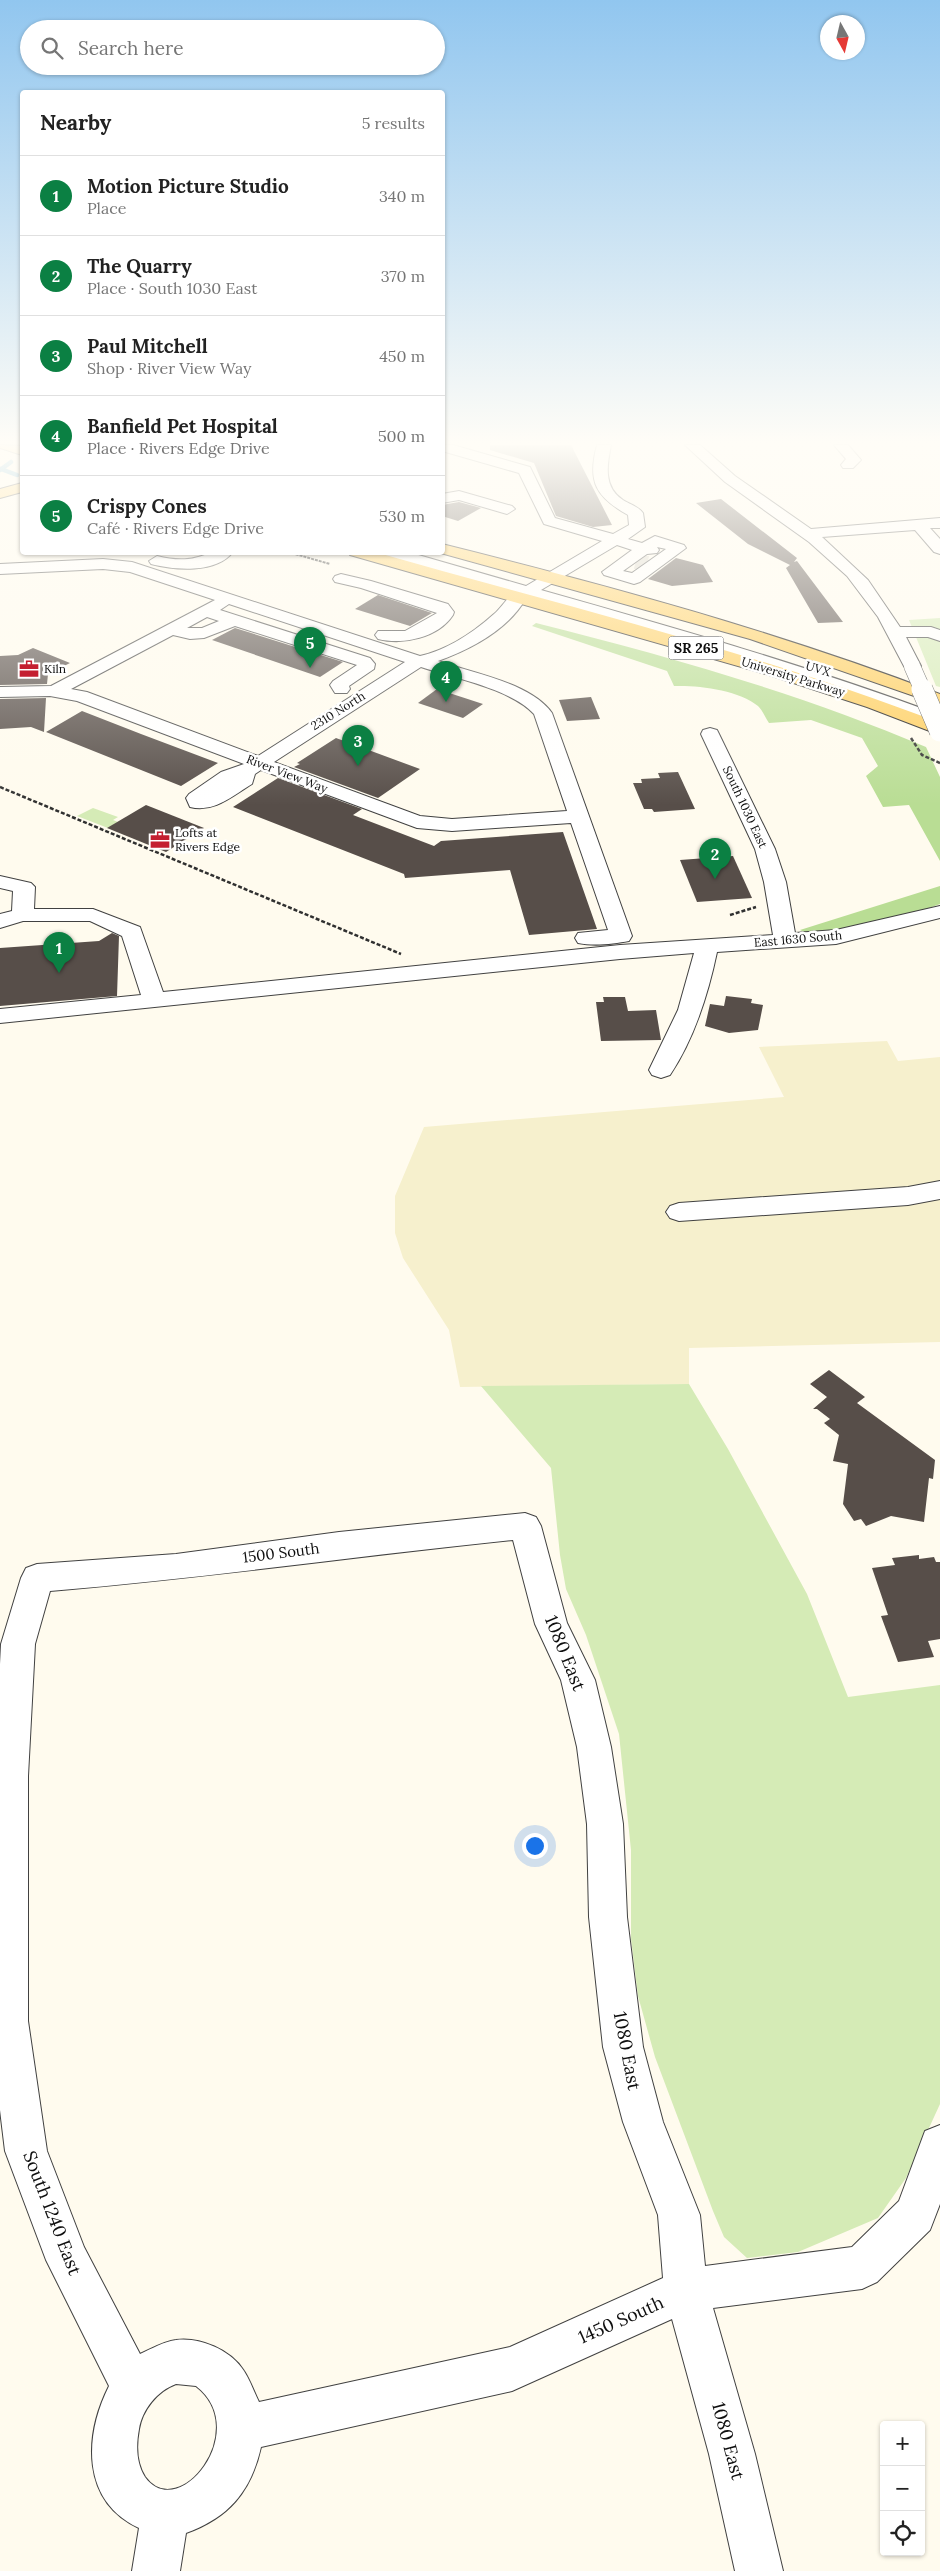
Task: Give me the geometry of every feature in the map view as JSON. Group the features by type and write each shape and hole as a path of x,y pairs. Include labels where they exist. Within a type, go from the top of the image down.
{"main road":[{"name":"University Parkway","path":"411,565 527,592 873,703 939,722"},
{"name":"University Parkway","path":"502,565 823,656 940,700"}],"street":[{"path":"0,569 75,565"},
{"path":"121,565 230,598 511,691 532,701 543,713 621,936 524,944"},
{"path":"172,565 194,565"},
{"path":"434,565 527,592"},
{"path":"445,565 527,592"},
{"name":"2310 North","path":"486,608 527,592 572,565"},
{"path":"843,565 877,602 896,632 939,722"},
{"path":"341,579 365,584 425,602 442,608 446,612 445,615 410,637 400,639 384,635"},
{"name":"2310 North","path":"251,768 419,661 446,654 505,615 527,592"},
{"path":"54,691 230,598"},
{"path":"206,611 352,659 357,664 356,668 332,682 334,687 362,696"},
{"path":"172,629 188,635 202,635 234,620"},
{"name":"2310 North","path":"419,661 419,653 423,647 461,623"},
{"path":"896,632 931,632 940,636"},
{"name":"River View Way","path":"0,692 54,691 89,699 251,768 417,822 452,825 579,816"},
{"name":"South 1030 East","path":"710,734 765,849 774,882 785,940"},
{"path":"0,882 24,887 23,915"},
{"name":"East 1630 South","path":"0,1016 620,952 836,937 940,912"},
{"path":"0,921 23,915 93,915 132,932 154,1001"},
{"path":"661,1070 679,1039 697,992 708,946"},
{"path":"680,1212 908,1196 940,1190"},
{"name":"1500 South","path":"37,1578 176,1567 414,1537 525,1526"},
{"name":"1080 East","path":"525,1526 551,1624 578,1680 594,1747 605,1824 608,1917 623,2046 643,2122 679,2215 686,2290 732,2454 760,2571"},
{"name":"South 1240 East","path":"37,1578 18,1644 10,1776 8,2021 26,2151 68,2260 134,2388"},
{"name":"1450 South","path":"241,2428 512,2368 686,2290 862,2267 915,2215 940,2146"},
{"path":"176,2362 200,2364 221,2376 236,2398 241,2428 238,2454 224,2482 203,2502 178,2513 166,2514 153,2511 132,2498 117,2474 113,2447 118,2417 134,2388 152,2372 176,2362"},
{"path":"156,2571 166,2514"}],"path":[{"path":"910,737 917,751 925,758 940,763"},
{"path":"0,787 405,956"}],"shaded area":[{"path":"887,1041 898,1061 940,1057 940,1342 689,1348 689,1384 460,1387 449,1330 403,1258 395,1233 395,1196 424,1127 784,1097 759,1047"}],"green space":[{"path":"940,618 940,687 936,686 909,620"},
{"path":"536,623 635,649 782,693 926,747 940,777 940,861 909,805 883,807 866,776 878,766 862,738 811,720 769,723 758,706 740,696 729,692 695,686 674,686 667,671 532,626"},
{"path":"93,808 118,817 113,820 118,822 108,828 77,816"},
{"path":"940,886 940,904 924,910 874,923 840,929 806,933 800,930"},
{"path":"689,1384 728,1449 807,1594 848,1697 940,1685 940,2104 906,2178 878,2218 798,2252 747,2258 724,2237 713,2211 655,2057 638,1996 631,1939 631,1850 619,1734 586,1635 566,1589 560,1555 551,1468 481,1386"}],"building":[{"path":"667,565 703,565 713,582 672,586 648,579"},
{"path":"790,565 800,565 843,622 818,623 786,568"},
{"path":"378,595 432,613 410,626 355,609"},
{"path":"235,628 343,662 320,677 212,640"},
{"name":"Kiln","path":"33,648 70,663 48,674 47,684 0,685 0,656 18,655"},
{"path":"437,689 483,704 463,718 418,703"},
{"path":"591,697 600,719 567,721 559,700"},
{"path":"46,698 44,732 31,727 0,729 0,699"},
{"path":"82,711 218,763 181,786 46,732"},
{"path":"336,738 420,769 378,798 294,767 300,764 297,763"},
{"path":"678,772 695,809 654,812 652,809 644,809 633,783 642,783 641,779 660,778 658,773"},
{"path":"278,778 362,809 353,815 434,846 441,841 563,832 597,929 529,935 510,870 405,878 404,874 233,807"},
{"name":"Lofts at Rivers Edge","path":"146,805 204,828 166,852 107,828"},
{"path":"733,856 752,898 697,902 680,860"},
{"path":"112,933 119,936 117,996 0,1006 0,948 99,941"},
{"path":"726,996 752,999 751,1003 763,1005 758,1030 729,1033 705,1026 710,1004 724,1006"},
{"path":"603,997 625,997 628,1011 656,1010 661,1040 601,1041 596,1002 604,1002"},
{"path":"829,1370 865,1397 857,1403 935,1460 933,1479 929,1478 924,1522 891,1516 866,1526 861,1519 854,1521 843,1504 848,1464 833,1461 839,1435 824,1423 830,1419 817,1409 813,1409 827,1397 810,1384"},
{"path":"919,1555 919,1559 934,1557 936,1562 940,1562 940,1639 928,1641 934,1657 898,1662 881,1616 888,1615 872,1568 895,1565 892,1558"}],"place":[{"name":"Crispy Cones","path":"310,668"},
{"name":"Kiln","path":"29,669"},
{"name":"Banfield Pet Hospital","path":"446,702"},
{"name":"Paul Mitchell","path":"358,766"},
{"name":"Lofts at Rivers Edge","path":"160,840"},
{"name":"The Quarry","path":"715,879"},
{"name":"Motion Picture Studio","path":"59,973"}]}
